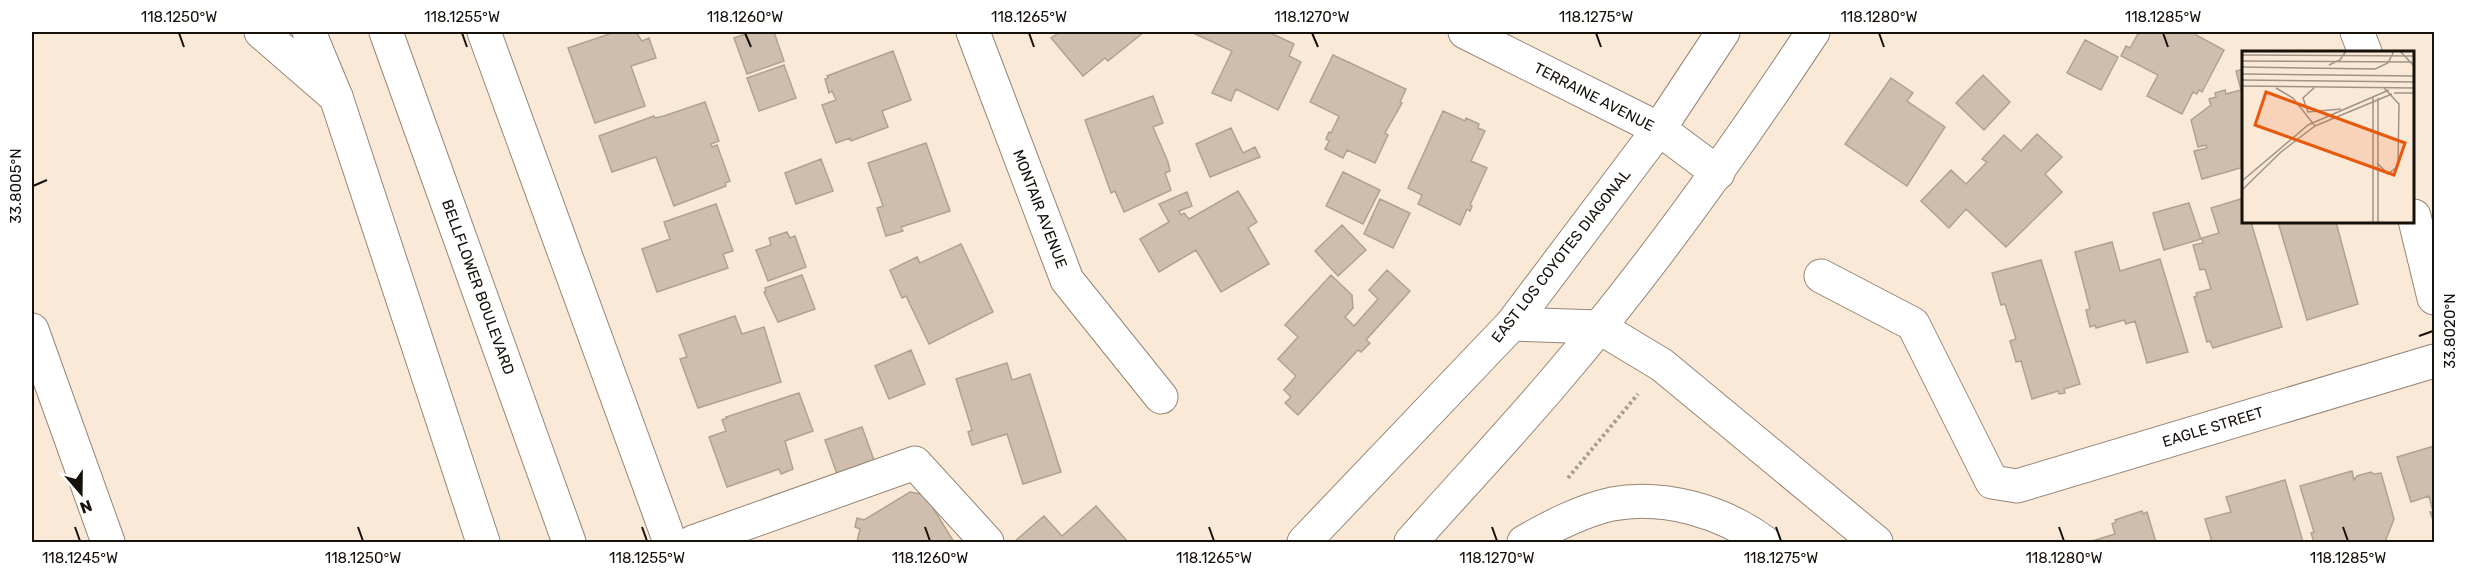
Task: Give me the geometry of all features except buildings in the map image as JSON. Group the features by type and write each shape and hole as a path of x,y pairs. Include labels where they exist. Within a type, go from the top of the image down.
{"main road":[{"path":"261,32 336,97"},
{"path":"309,32 336,97 483,543"},
{"name":"BELLFLOWER BOULEVARD","path":"386,32 569,543"},
{"path":"484,32 670,543"},
{"name":"MONTAIR AVENUE","path":"973,32 1067,280 1161,397"},
{"name":"TERRAINE AVENUE","path":"1465,32 1659,129 1718,173"},
{"name":"EAST LOS COYOTES DIAGONAL","path":"1304,543 1512,324 1659,129 1723,32"},
{"path":"1411,543 1553,383 1599,327 1718,173 1813,32"},
{"path":"2357,32 2365,51"},
{"path":"2415,220 2434,298"},
{"name":"EAGLE STREET","path":"1821,276 1913,324 1992,482 2017,486 2434,361"},
{"path":"1512,324 1599,327 1662,365 1876,543"},
{"path":"32,330 108,543"},
{"path":"693,543 915,463 987,543"},
{"path":"1524,543 1590,510 1614,504 1637,502 1669,503 1702,511 1728,520 1764,543"}],"path":[{"path":"1562,485 1641,390"}]}
